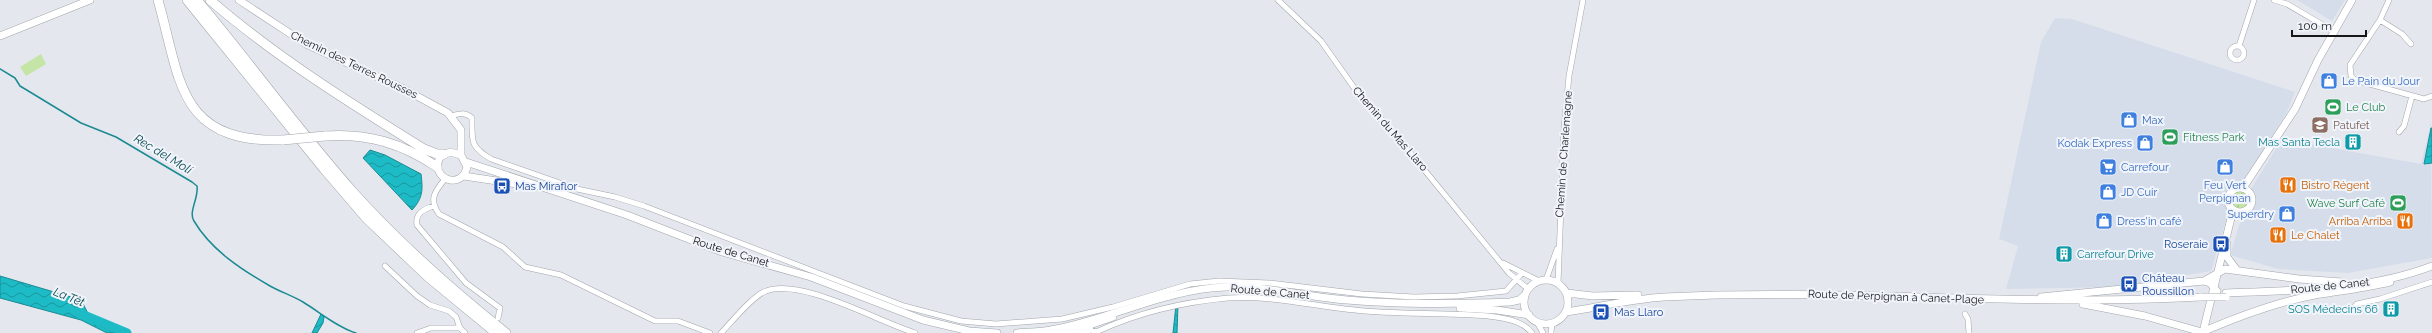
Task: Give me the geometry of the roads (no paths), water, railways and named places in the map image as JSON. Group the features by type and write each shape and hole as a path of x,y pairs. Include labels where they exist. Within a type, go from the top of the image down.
{"highway":[{"path":"158,0 174,70 185,94 199,114 218,130 242,139 283,140 347,135 372,138 393,145 437,167"},
{"path":"187,0 324,169 367,219 428,277 496,333"},
{"path":"197,0 304,134 378,219 446,283 506,333"},
{"path":"210,0 251,34 315,80 424,149 437,154 447,153"}],"main road":[{"path":"0,36 90,0"},
{"name":"Chemin des Terres Rousses","path":"239,0 306,44 404,89 450,116"},
{"path":"2246,190 2250,181 2295,109 2334,31 2352,0"},
{"path":"450,116 460,130 461,155 466,162 464,176 455,181 445,180 437,167 458,138 450,116"},
{"path":"447,153 461,155"},
{"name":"Route de Canet","path":"466,162 627,215 722,252 803,274 923,320 969,331 997,333"},
{"name":"Route de Canet","path":"464,176 478,176 521,185 599,209 704,250 786,272 921,323 962,333"},
{"path":"2236,188 2246,190 2252,199 2251,206 2236,211 2228,204 2229,195 2236,188"},
{"path":"2218,271 2236,211"},
{"path":"2206,332 2212,317 2218,271 2236,211"},
{"path":"2227,244 2227,257 2237,269"},
{"name":"Route de Canet","path":"2392,280 2432,266"},
{"path":"2041,297 2084,294 2204,281 2218,271 2237,269 2299,280 2333,282 2392,280"},
{"name":"Route de Canet","path":"2226,295 2359,288 2432,271"},
{"path":"1543,280 1558,284 1566,293 1568,306 1566,312 1563,317 1552,323 1537,322 1529,315 1525,306 1527,292 1543,280"},
{"path":"2067,302 2145,316 2206,332 2216,325 2298,299 2360,290 2392,280"},
{"path":"2204,281 2215,289"},
{"name":"Route de Canet","path":"1017,333 1056,329 1161,297 1214,288 1249,288 1345,300 1430,304 1510,302 1519,300 1527,292"},
{"path":"2206,332 2209,309 2215,289"},
{"name":"Route de Canet","path":"1059,333 1090,328 1163,300 1202,292 1226,291 1271,294 1374,306 1497,310 1529,315"},
{"name":"Route de Perpignan à Canet-Plage","path":"1566,293 1626,296 1714,292 1838,291 2101,298 2202,296"},
{"name":"Route de Perpignan à Canet-Plage","path":"1566,312 1648,299 1736,295 1839,294 2067,302 2226,295"},
{"path":"2209,309 2216,325"}],"street":[{"name":"Chemin du Mas Llaro","path":"1278,0 1321,41 1355,89 1408,150 1509,273 1516,278 1527,292"},
{"name":"Chemin de Charlemagne","path":"1558,284 1564,128 1569,76 1582,0"},
{"path":"2239,46 2254,0"},
{"path":"2274,0 2286,4 2334,31"},
{"path":"2390,0 2380,20 2350,65 2351,76 2355,80 2424,99 2432,96"},
{"path":"2380,20 2402,34 2411,44"},
{"path":"2399,132 2404,126 2412,96"},
{"path":"450,116 462,113 470,115 472,118 474,146 478,152 491,159 577,189 615,197 644,206 904,306 929,314 978,324 1062,319 1113,307 1190,284 1246,282 1383,295 1457,296 1506,291 1522,273"},
{"path":"445,180 433,197 434,206 440,214 503,247 525,267 561,275 655,321 678,321 710,333"},
{"path":"434,206 425,209 420,213 416,219 417,224 466,283 500,308 498,318"},
{"name":"Chemin de Charlemagne","path":"1543,280 1556,256 1559,236"},
{"path":"1500,261 1522,273 1543,280"},
{"path":"385,266 426,302 448,311 456,317 460,328 465,333"},
{"path":"2352,309 2357,304 2380,300 2432,282"},
{"path":"721,333 765,291 789,289 814,294 914,333"},
{"path":"1080,333 1090,328 1096,332 1133,316 1230,298 1303,303 1355,310 1488,316 1522,324 1532,333"},
{"path":"1965,314 1968,319 1969,333"},
{"path":"1537,322 1543,333"},
{"path":"1551,333 1552,323"},
{"path":"417,333 431,328 460,328"}],"water":[{"path":"2431,128 2432,163 2424,164"},
{"path":"370,150 385,155 421,174 422,185 420,198 412,210 363,158"},
{"path":"0,276 81,300 93,323 116,333 107,333 81,320 0,298"},
{"path":"1178,304 1177,333 1173,333 1176,305"},
{"path":"321,314 324,317 323,323 317,333 312,333"}],"waterway":[{"name":"Rec del Molí","path":"0,69 15,78 20,86 81,123 116,137 192,182 197,186 197,195 192,217 201,231 218,250 259,280 310,306 336,323 356,333"},
{"name":"La Têt","path":"79,313 127,333"}],"place":[{"name":"Le Pain du Jour","path":"2329,81"},
{"name":"Le Club","path":"2333,107"},
{"name":"Max","path":"2129,120"},
{"name":"Patufet","path":"2320,125"},
{"name":"Fitness Park","path":"2170,137"},
{"name":"Mas Santa Tecla","path":"2353,142"},
{"name":"Kodak Express","path":"2145,143"},
{"name":"Carrefour","path":"2108,167"},
{"name":"Feu Vert Perpignan","path":"2225,167"},
{"name":"Bistro Régent","path":"2288,185"},
{"name":"Mas Miraflor","path":"502,186"},
{"name":"JD Cuir","path":"2108,192"},
{"name":"Wave Surf Café","path":"2398,203"},
{"name":"Superdry","path":"2287,214"},
{"name":"Dress'in café","path":"2104,221"},
{"name":"Arriba Arriba","path":"2405,221"},
{"name":"Le Chalet","path":"2278,235"},
{"name":"Roseraie","path":"2221,244"},
{"name":"Carrefour Drive","path":"2064,254"},
{"name":"Château Roussillon","path":"2129,284"},
{"name":"SOS Médecins 66","path":"2391,309"},
{"name":"Mas Llaro","path":"1601,312"}]}
